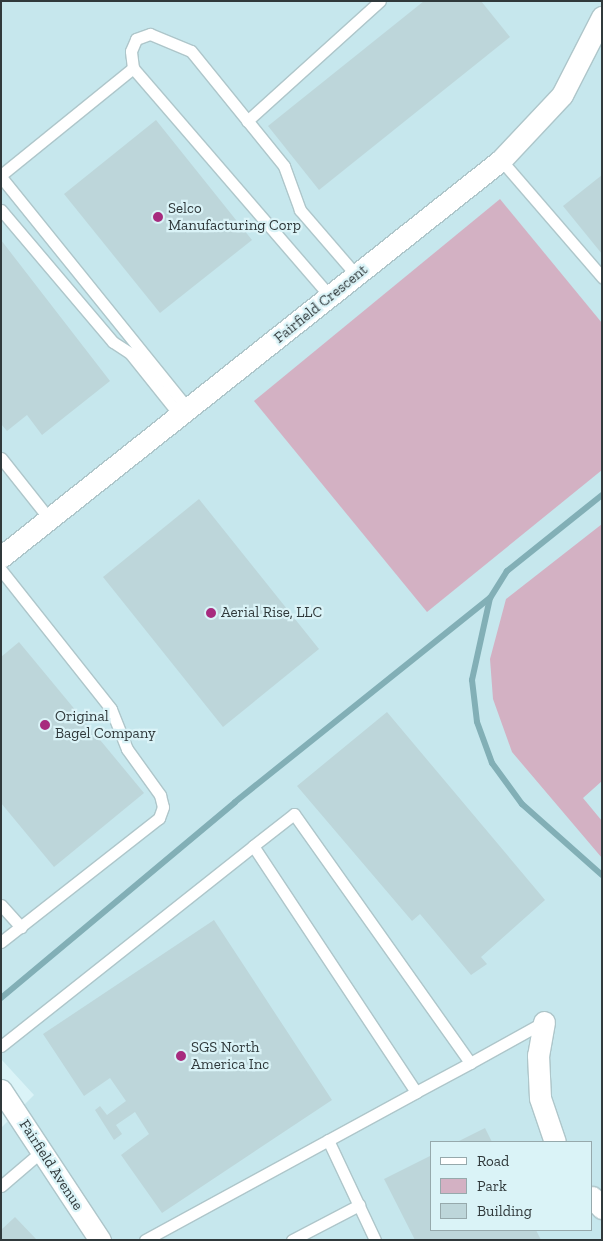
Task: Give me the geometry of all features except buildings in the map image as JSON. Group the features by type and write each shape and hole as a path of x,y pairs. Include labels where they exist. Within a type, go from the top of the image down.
{"street":[{"name":"Fairfield Crescent","path":"3,557 51,521 502,160 562,95 602,17"},
{"path":"544,1022 538,1055 540,1098 555,1141"},
{"name":"Fairfield Avenue","path":"1,1090 100,1240"},
{"path":"593,1198 602,1208"}],"lane":[{"path":"247,120 380,1"},
{"path":"331,296 133,68 131,51 136,39 150,34 168,39 190,51 284,166 300,210 357,276"},
{"path":"133,68 1,176 185,413"},
{"path":"502,160 602,277"},
{"path":"1,210 113,342 130,353 185,413"},
{"path":"1,458 51,521"},
{"path":"1,942 159,818 163,807 160,795 127,749 111,709 3,557"},
{"path":"1,1046 294,814 470,1063"},
{"path":"253,846 416,1092"},
{"path":"1,905 21,927"},
{"path":"145,1240 544,1022"},
{"path":"328,1140 376,1240"},
{"path":"1,1186 42,1150"},
{"path":"292,1240 359,1205"}],"shaded area":[{"path":"1,1 602,1 602,1240 1,1240 1,1128 34,1095 1,1059"}],"green space":[{"path":"500,199 602,323 602,470 427,612 254,401"},
{"path":"602,524 602,781 583,798 602,821 602,858 512,752 493,699 490,659 506,599"}],"waterway":[{"path":"602,495 507,571 490,598 472,680 477,722 492,763 522,804 602,875"},
{"path":"1,998 235,802 490,598"}],"place":[{"name":"Selco Manufacturing Corp","path":"158,217"},
{"name":"Aerial Rise, LLC","path":"211,613"},
{"name":"Original Bagel Company","path":"45,725"},
{"name":"SGS North America Inc","path":"181,1056"}]}
